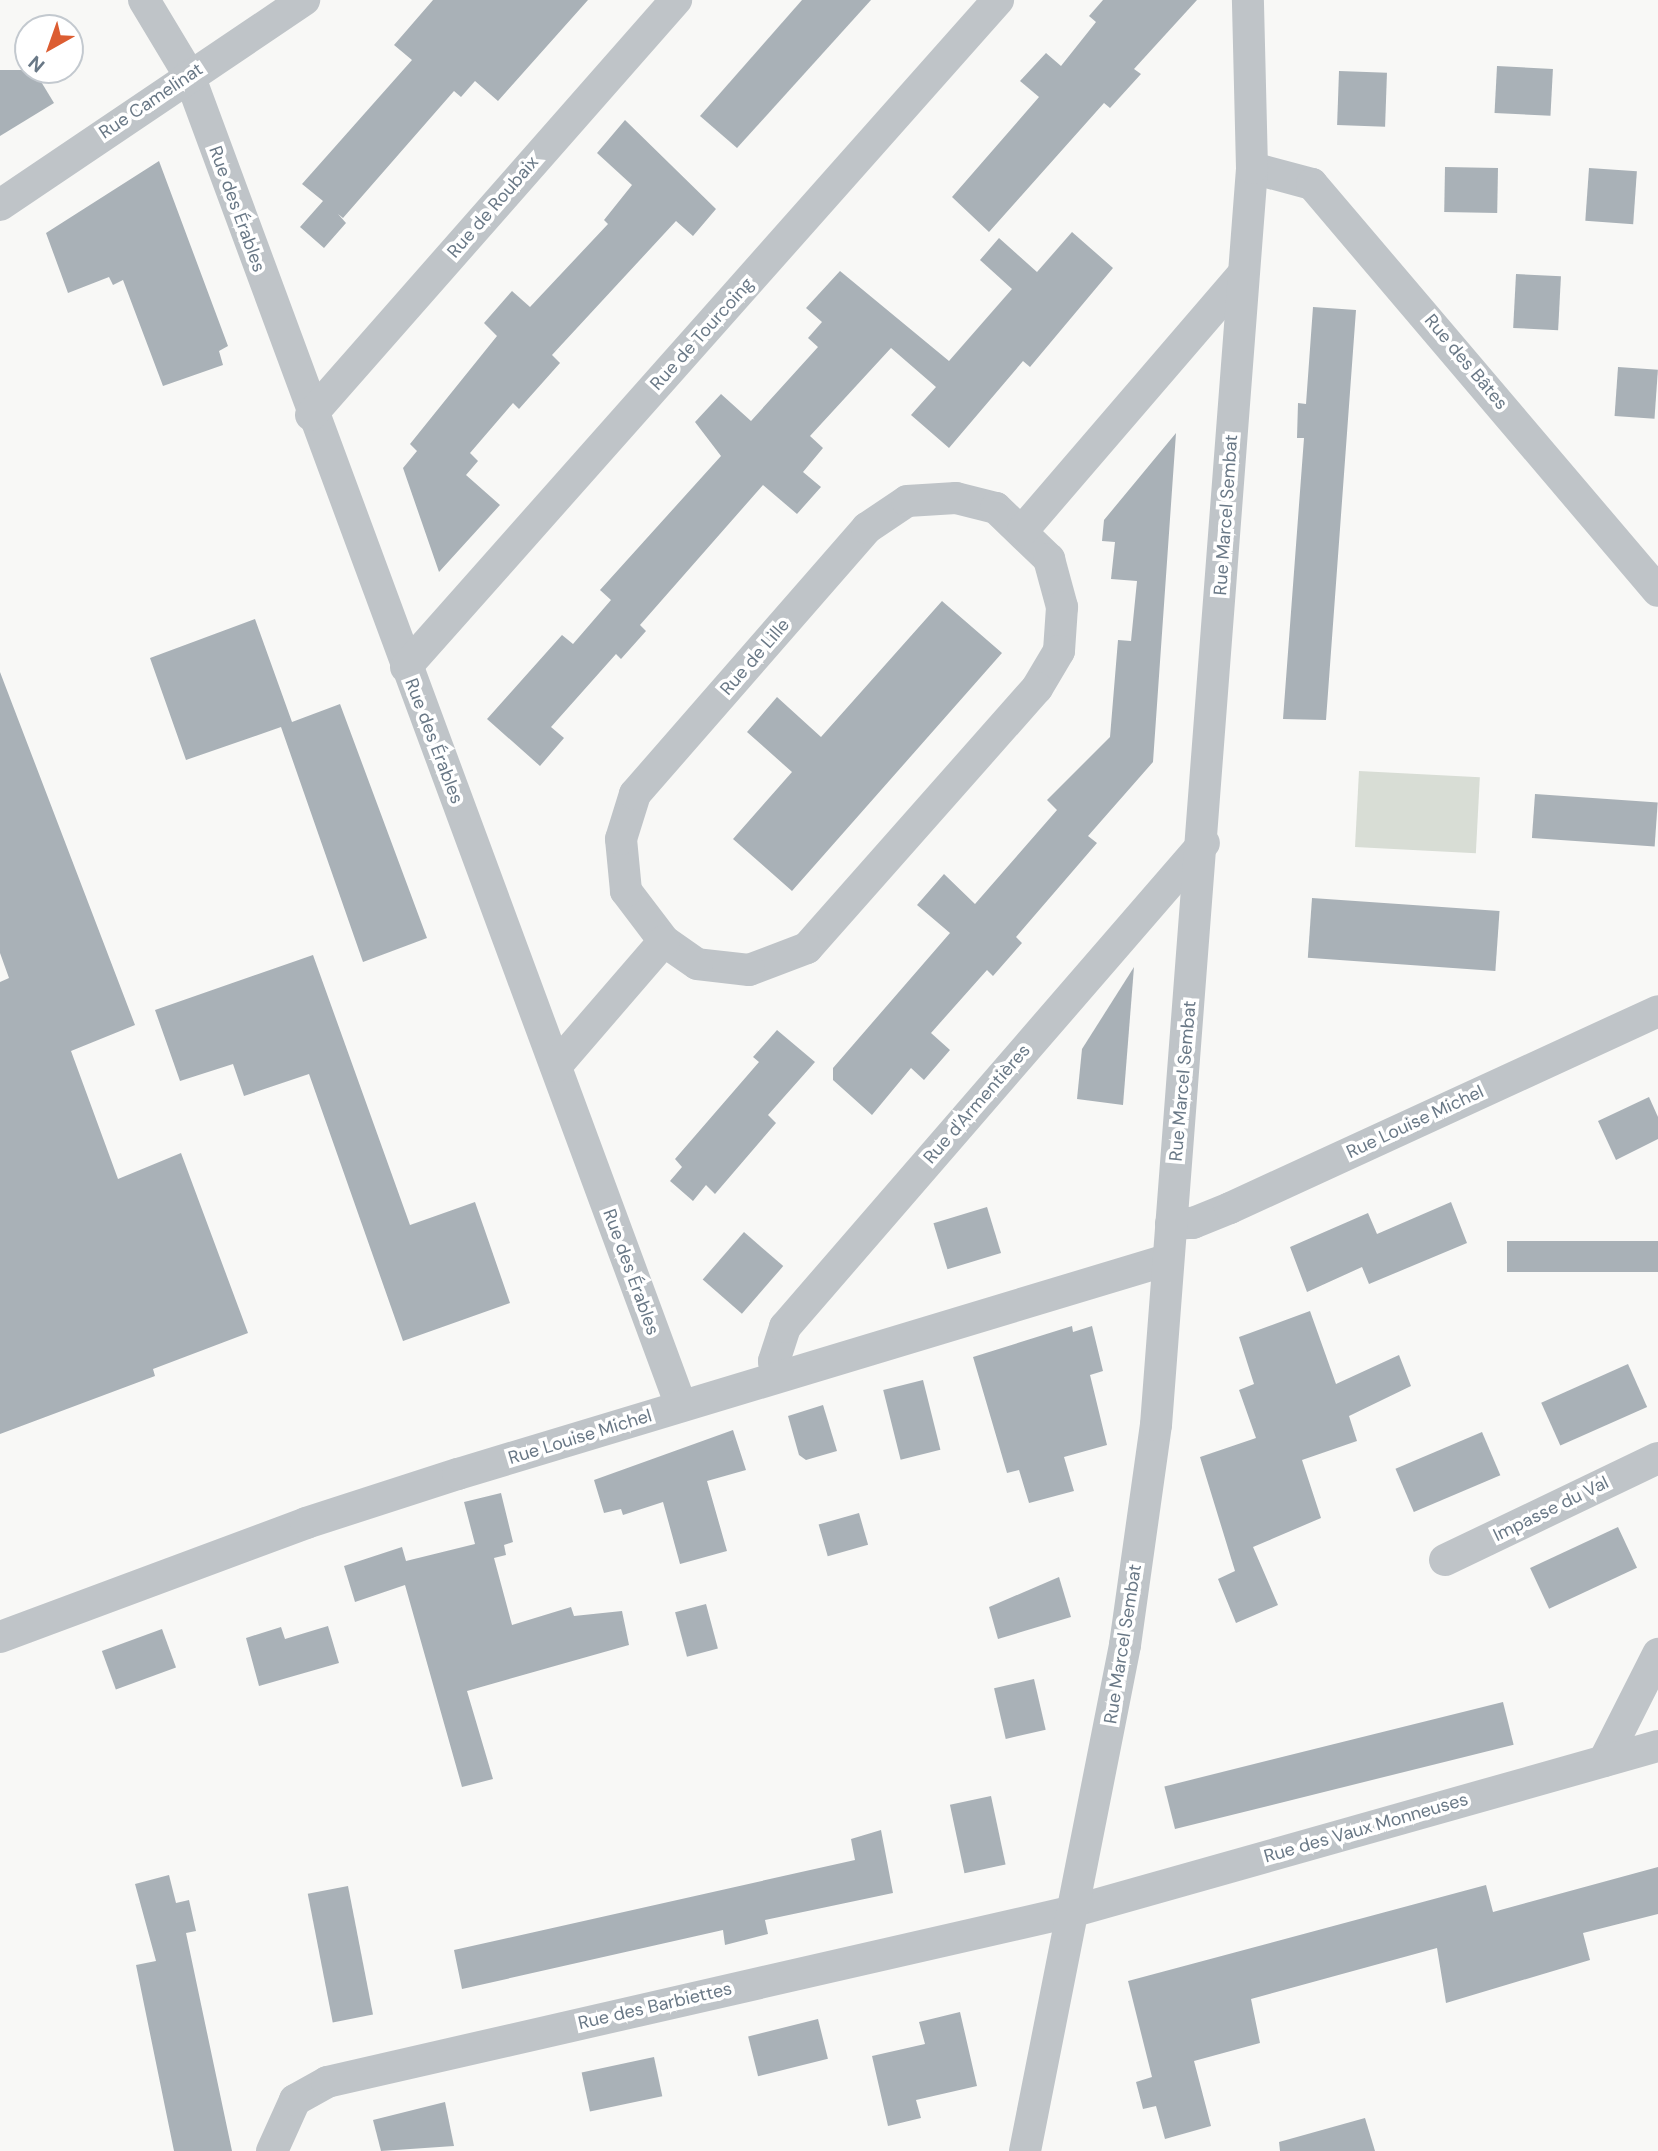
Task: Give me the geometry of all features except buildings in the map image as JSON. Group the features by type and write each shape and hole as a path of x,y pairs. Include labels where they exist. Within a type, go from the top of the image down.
{"street":[{"name":"Rue des Érables","path":"144,0 189,75 311,415 681,1406"},
{"name":"Rue Camelinat","path":"0,205 189,75 304,0"},
{"name":"Rue de Roubaix","path":"311,415 676,0"},
{"name":"Rue de Tourcoing","path":"406,667 998,0"},
{"name":"Rue Marcel Sembat","path":"1025,2151 1127,1631 1156,1424 1167,1260 1204,843 1242,275 1252,168 1248,0"},
{"name":"Rue des Bâtes","path":"1252,168 1312,184 1658,591"},
{"path":"1023,530 1242,275"},
{"name":"Rue de Lille","path":"956,498 996,508 1023,530 1049,559 1062,607 1059,651 1037,688 807,948 749,970 697,964 664,941 626,891 621,839 635,794 867,528 907,501 956,498"},
{"name":"Rue d'Armentières","path":"776,1377 774,1361 785,1327 1204,843"},
{"path":"556,1066 664,941"},
{"name":"Rue Louise Michel","path":"1171,1224 1185,1225 1230,1208 1658,1011"},
{"name":"Rue Louise Michel","path":"0,1636 306,1522 1167,1260"},
{"name":"Impasse du Val","path":"1445,1560 1658,1458"},
{"path":"1604,1761 1658,1654"},
{"name":"Rue des Vaux Monneuses","path":"1074,1911 1658,1746"},
{"name":"Rue des Barbiettes","path":"272,2151 295,2100 327,2082 1074,1911"}],"shaded area":[{"path":"1359,771 1480,777 1476,853 1355,847"}]}
